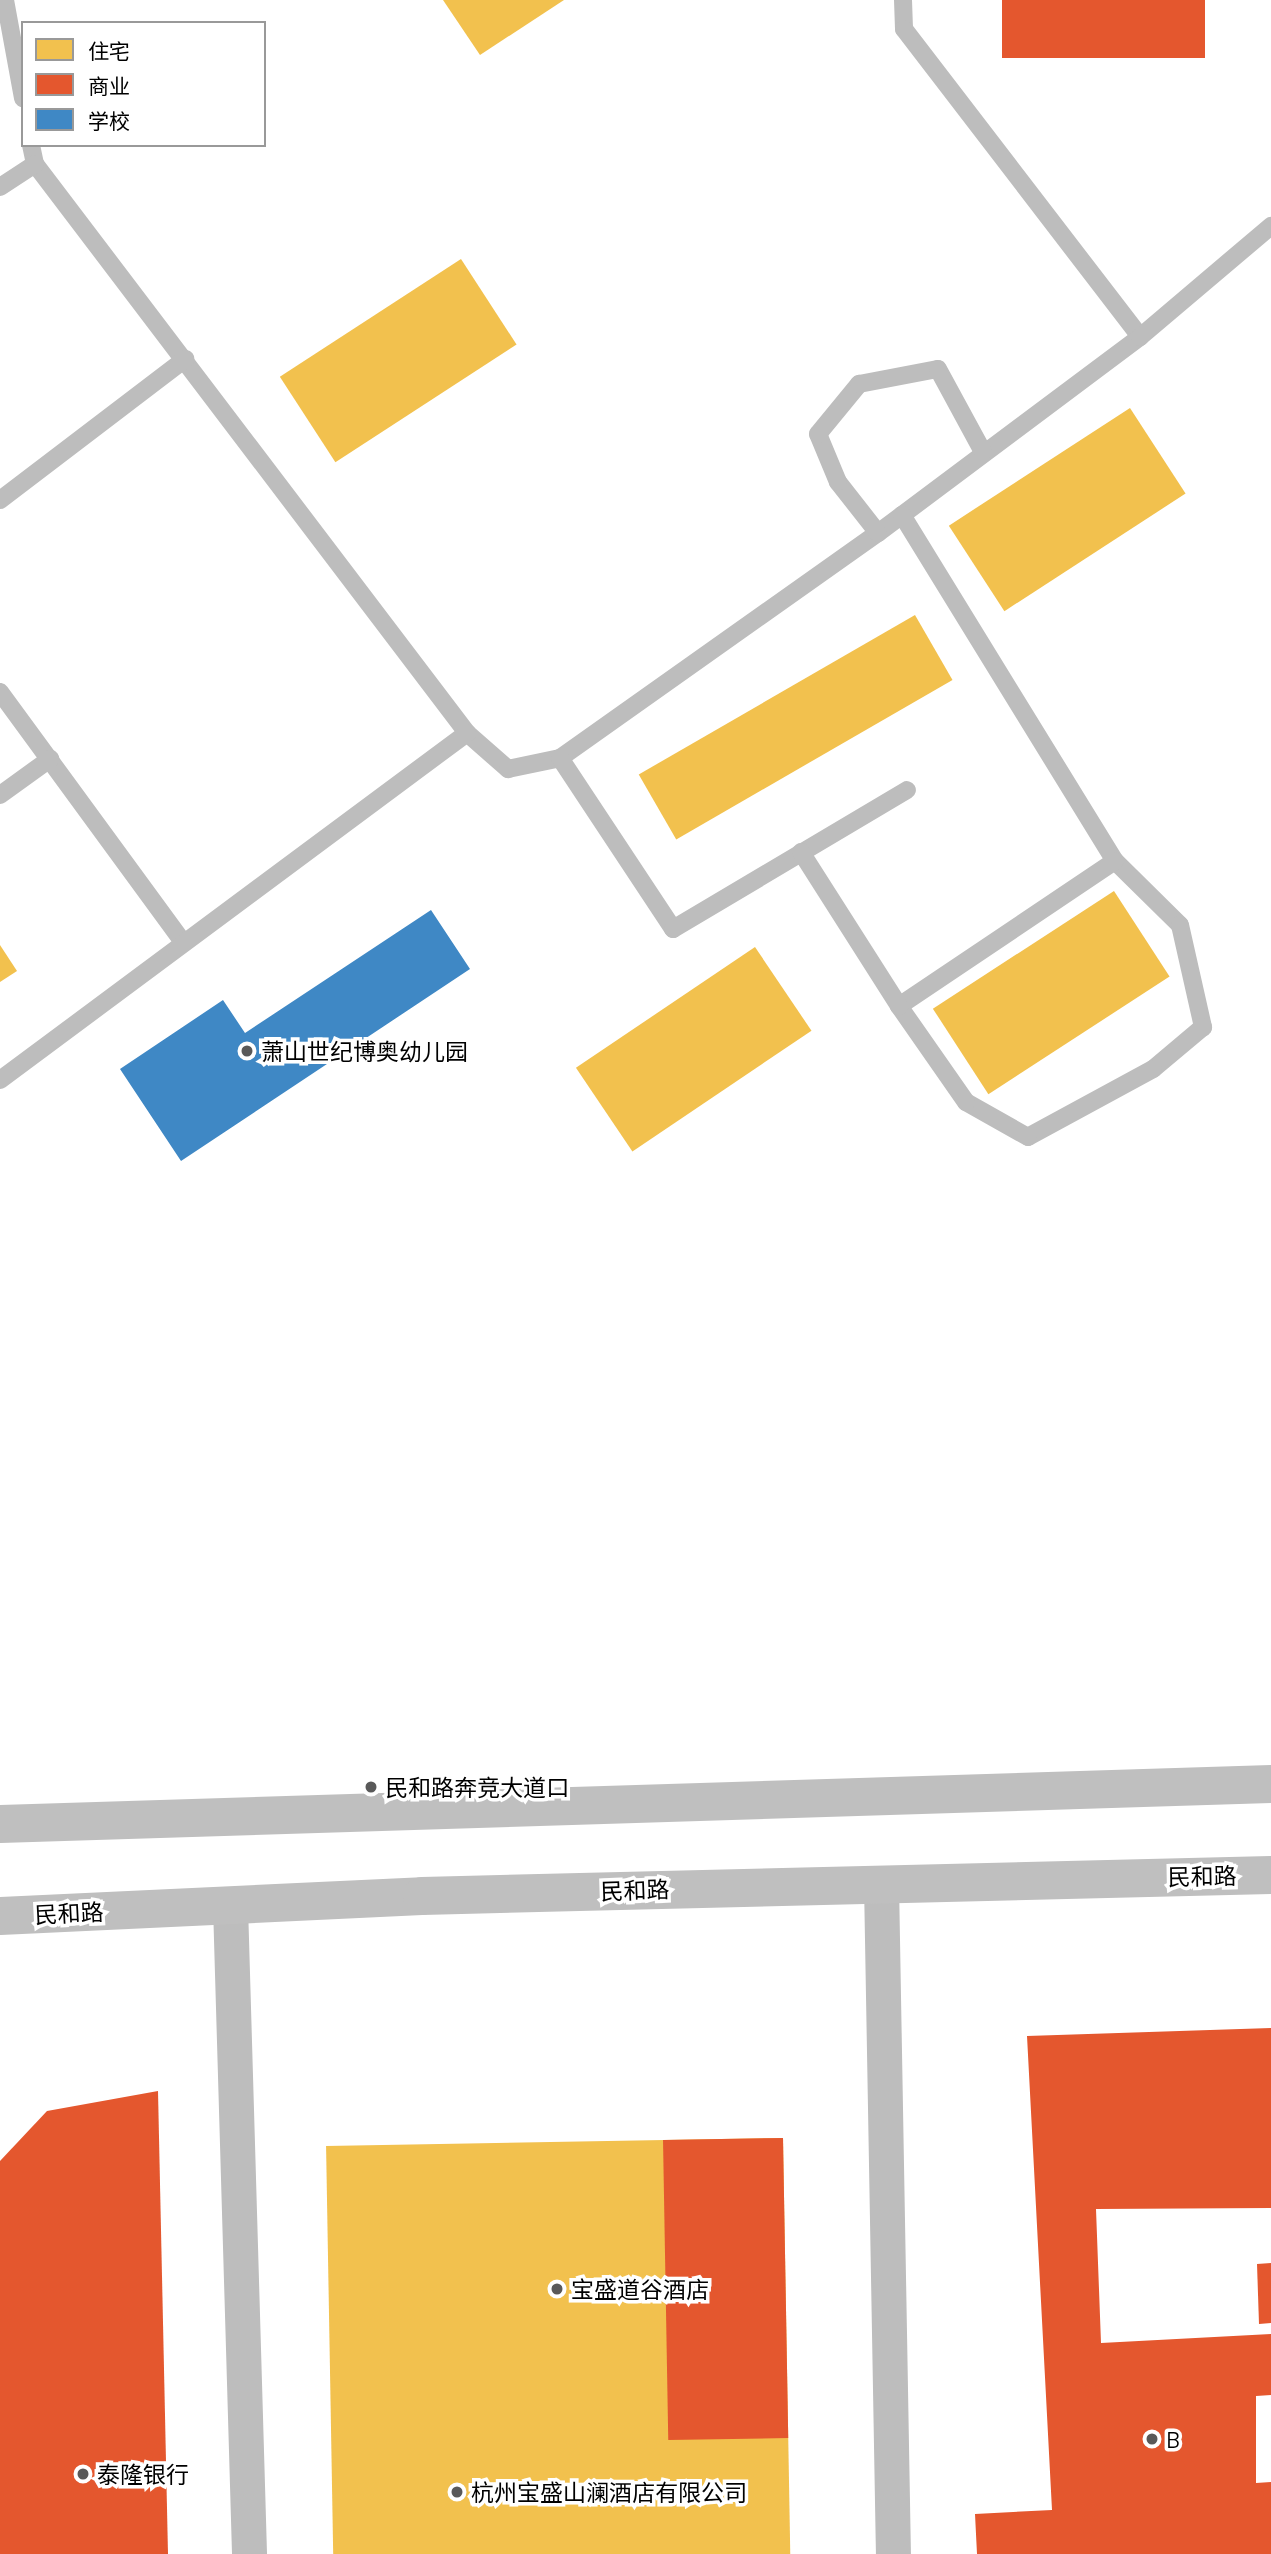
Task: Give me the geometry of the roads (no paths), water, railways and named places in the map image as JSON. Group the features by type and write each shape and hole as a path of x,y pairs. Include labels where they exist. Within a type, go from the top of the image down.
{"main road":[{"path":"0,1824 1271,1784"},
{"name":"民和路","path":"0,1916 230,1905 881,1883 1271,1875"}],"street":[{"path":"881,1883 893,2554"},
{"path":"230,1905 249,2554"}],"lane":[{"path":"2,0 21,89"},
{"path":"903,0 904,29 1140,337"},
{"path":"31,147 35,164 467,733 508,769 559,758 902,516 983,452 1140,337 1271,226"},
{"path":"0,187 35,164"},
{"path":"0,500 184,359"},
{"path":"878,533 838,482 818,434 859,384 938,369 983,452"},
{"path":"801,852 900,1006 967,1102 1028,1137 1153,1069 1203,1027 1180,926 1115,862 902,516"},
{"path":"0,692 184,943"},
{"path":"0,1080 467,733"},
{"path":"559,758 673,929 906,790"},
{"path":"0,795 50,760"},
{"path":"900,1006 1115,862"}],"place":[{"name":"萧山世纪博奥幼儿园","path":"247,1051"},
{"name":"民和路奔竞大道口","path":"371,1787"},
{"name":"宝盛道谷酒店","path":"557,2289"},
{"name":"B","path":"1152,2439"},
{"name":"泰隆银行","path":"83,2474"},
{"name":"杭州宝盛山澜酒店有限公司","path":"457,2492"}]}
